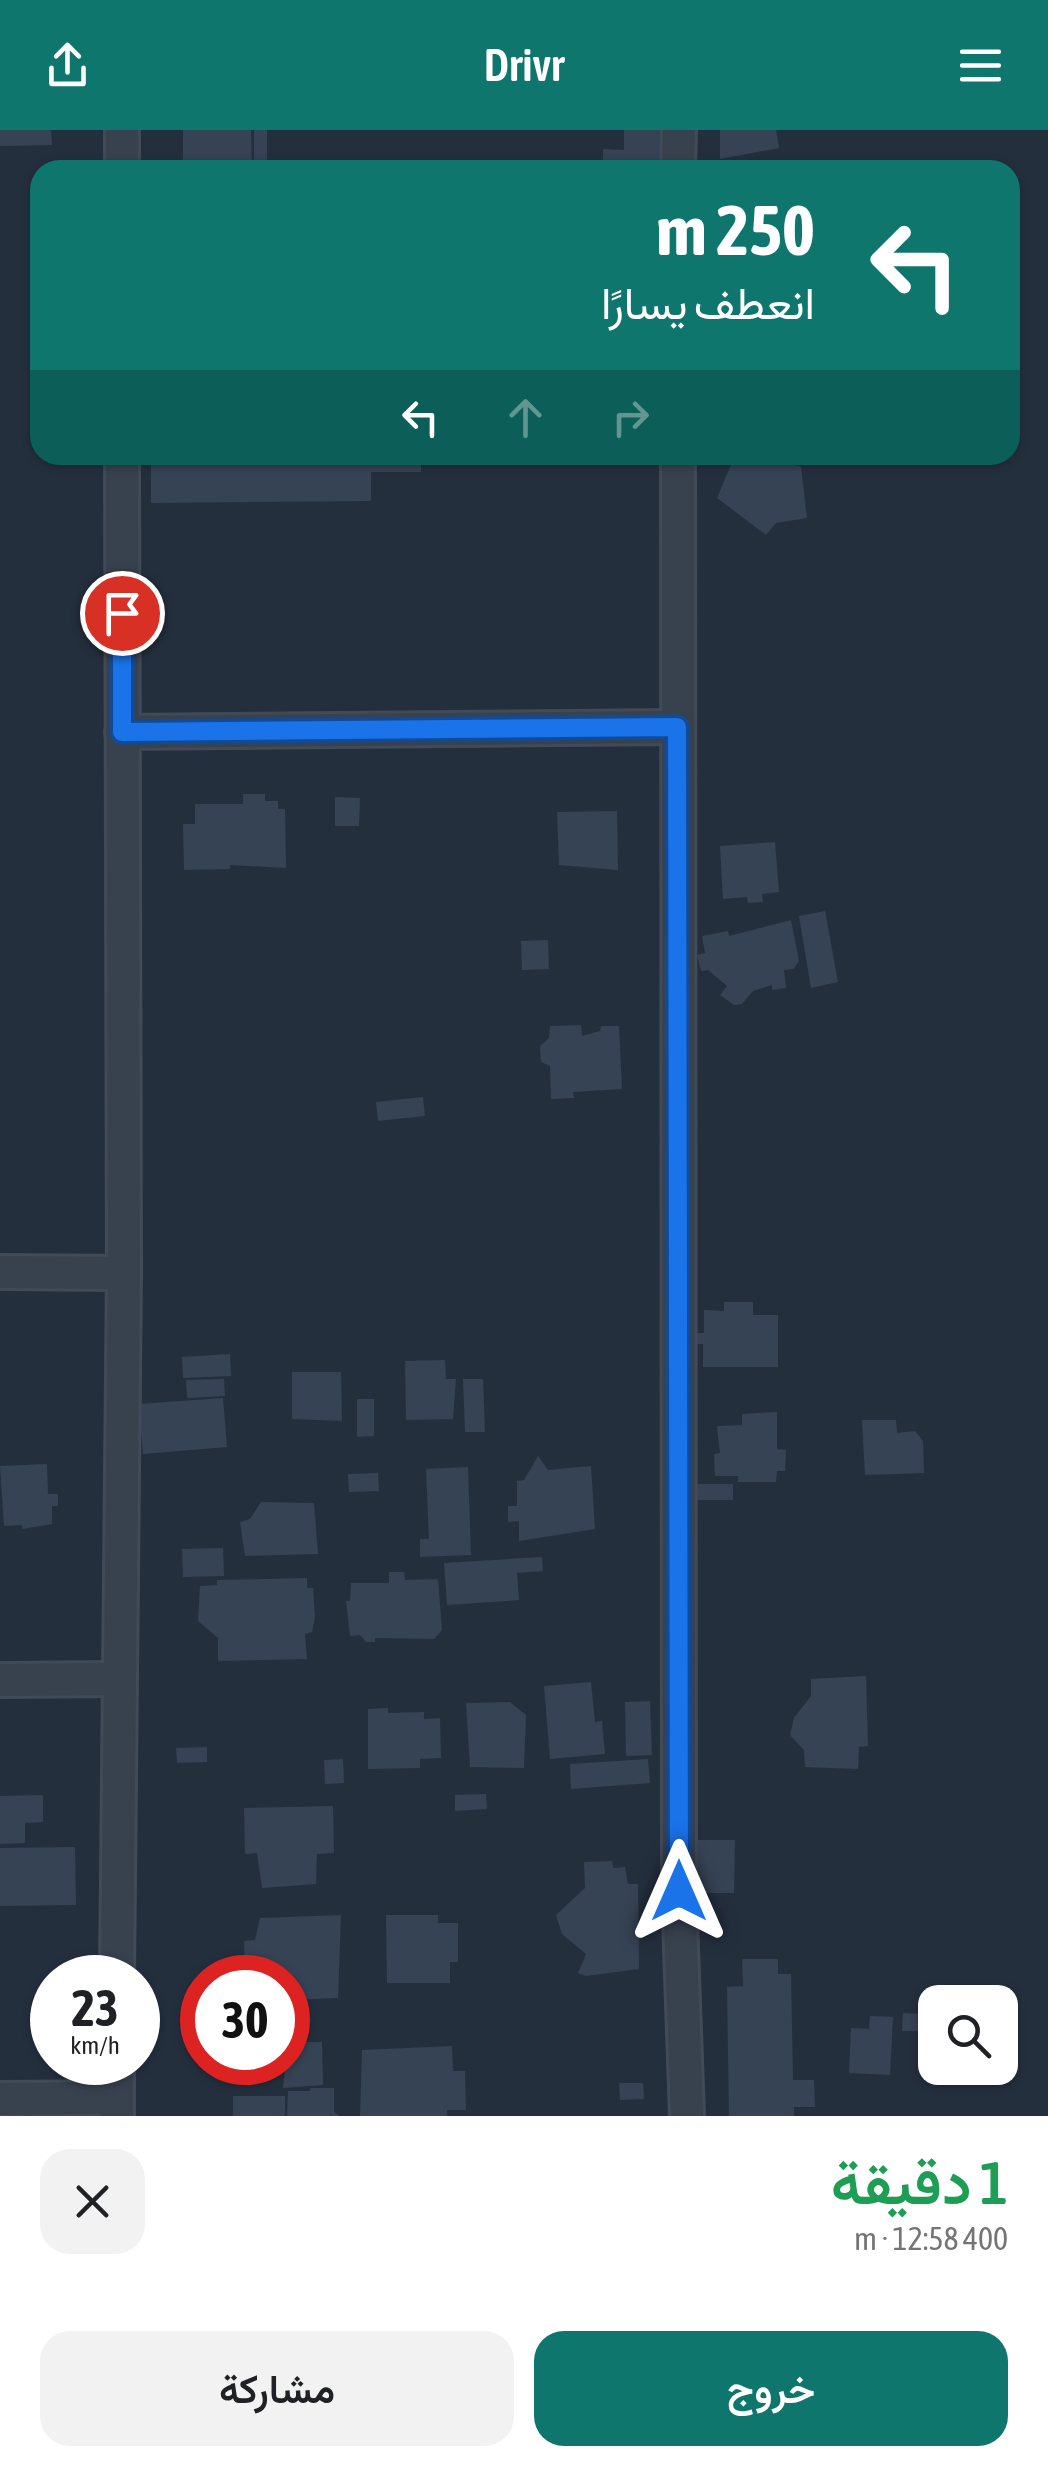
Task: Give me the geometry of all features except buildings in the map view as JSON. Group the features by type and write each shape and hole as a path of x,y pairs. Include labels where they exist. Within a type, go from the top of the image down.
{"street":[{"path":"122,130 122,160"},
{"path":"678,130 678,160"},
{"path":"117,1955 124,1273 122,465"},
{"path":"678,465 679,1891 688,2116"},
{"path":"122,732 677,727"},
{"path":"0,1272 124,1273"},
{"path":"0,1680 118,1679"},
{"path":"0,2100 117,2107"}],"route":[{"path":"122,613 122,732 677,727 679,1891"}]}
